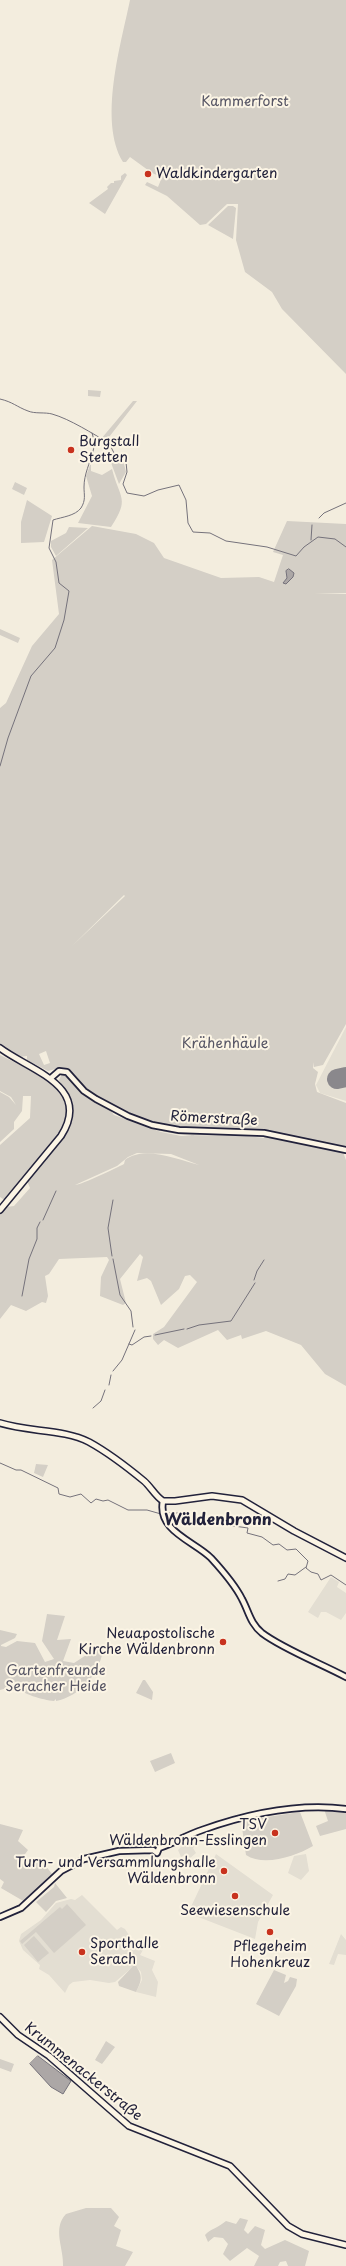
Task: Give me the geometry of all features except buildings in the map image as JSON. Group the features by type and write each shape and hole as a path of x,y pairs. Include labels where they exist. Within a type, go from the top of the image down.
{"main road":[{"path":"0,1048 51,1078 62,1089 68,1102 69,1113 67,1126 60,1138 0,1210"},
{"path":"0,1423 30,1430 71,1436 88,1442 102,1450 145,1482 163,1501 175,1501 212,1496 238,1499 251,1504 294,1531 346,1558"},
{"name":"Krummenackerstraße","path":"0,2017 20,2037 52,2058 129,2126 230,2166 286,2224 300,2233 346,2245"}],"street":[{"name":"Römerstraße","path":"51,1078 59,1071 66,1072 84,1091 96,1100 132,1118 163,1127 184,1130 264,1133 346,1150"},
{"path":"163,1501 163,1514 182,1538 205,1553 214,1562 240,1595 250,1620 261,1632 346,1677"},
{"path":"0,1917 21,1908 54,1877 76,1862 106,1853 152,1850 154,1846 159,1848 208,1828 248,1816 310,1807 346,1808"}],"shaded area":[{"path":"289,569 294,573 293,577 286,584 283,583 287,578 286,571"},
{"path":"346,1027 346,1101 320,1093 316,1085"},
{"path":"331,1577 339,1582 337,1587 346,1593 346,1613 341,1620 326,1612 321,1612 318,1618 308,1612"},
{"path":"193,1837 197,1844 193,1848 196,1853 188,1860 185,1855 181,1857 178,1850 181,1847 179,1844"},
{"name":"Seewiesenschule","path":"216,1854 273,1895 258,1922 255,1939 188,1913"},
{"path":"306,1854 309,1871 301,1880 288,1873 294,1856"},
{"path":"82,1895 117,1930 121,1927 125,1929 131,1938 129,1940 143,1950 140,1955 155,1961 152,1970 158,1982 156,1997 136,1992 142,1980 141,1972 135,1965 115,1982 109,1983 90,1980 73,1982 69,1985 65,1993 49,1975 39,1969 40,1965 23,1950 19,1941 21,1934 41,1920 56,1903 71,1899 75,1900"},
{"path":"341,1934 346,1940 346,1955 338,1954 334,1965 329,1964"},
{"path":"38,2056 71,2081 63,2094 51,2087 30,2064"}],"green space":[{"name":"Kammerforst","path":"130,0 346,0 346,374 282,309 272,292 245,272 236,240 238,204 227,204 206,224 200,225 167,196 145,185 147,182 158,187 162,177 152,173 130,157 126,162 123,162 116,145 112,126 112,104 117,60"},
{"path":"125,173 127,175 105,214 89,203 108,189 107,187 111,183 121,180 121,176"},
{"path":"228,206 233,206 236,208 233,239 208,225"},
{"path":"88,390 101,391 100,397 88,396"},
{"path":"133,401 137,401 106,441 101,439"},
{"path":"114,456 124,464 126,472 119,484 110,460"},
{"path":"90,465 91,471 102,475 112,469 122,499 122,504 111,527 78,523 92,496 86,476"},
{"path":"15,482 27,488 24,495 12,489"},
{"path":"27,500 52,516 44,542 21,543 21,522"},
{"name":"Krähenhäule","path":"287,521 346,524 346,593 314,594 346,594 346,1024 323,1065 314,1067 314,1062 313,1068 318,1072 315,1084 317,1092 346,1103 346,1148 264,1132 178,1128 158,1124 125,1112 90,1094 67,1070 59,1068 48,1071 27,1060 27,1056 19,1057 0,1044 0,708 6,703 32,646 59,614 52,560 92,526 136,534 154,543 164,558 221,578 259,577 274,582 283,555 273,552","holes":["124,895 125,896 71,947","46,1051 50,1063 44,1065 39,1054"]},
{"path":"69,527 88,528 56,556 51,547 51,541 66,533"},
{"path":"0,629 20,638 18,643 0,635"},
{"path":"0,1055 48,1079 61,1092 67,1107 67,1117 63,1130 6,1201 0,1197 0,1145 30,1118 31,1096 23,1096 22,1111 14,1122 14,1129 0,1142 0,1092 9,1097 16,1105 11,1097 0,1091"},
{"path":"62,1074 65,1074 74,1081 83,1093 108,1108 114,1115 161,1132 181,1136 237,1135 264,1138 265,1136 343,1152 346,1160 346,1386 325,1374 301,1345 266,1331 242,1339 241,1335 227,1340 218,1330 178,1348 164,1340 158,1345 153,1339 153,1334 164,1327 197,1282 190,1275 185,1276 179,1289 161,1305 151,1281 147,1278 137,1281 143,1257 140,1254 120,1279 126,1303 123,1305 100,1296 101,1277 109,1260 107,1257 59,1259 49,1274 45,1276 48,1296 46,1303 42,1302 26,1311 11,1305 0,1319 0,1212 6,1207 14,1206 30,1188 27,1181 67,1130 70,1123 67,1094 59,1080","holes":["137,1153 171,1154 199,1165 162,1155 142,1154 133,1156 125,1160 124,1164 75,1185 117,1166 128,1157"]},
{"path":"121,1114 162,1129 256,1136 179,1135 137,1124 118,1115"},
{"path":"36,1464 48,1465 43,1477 34,1473"},
{"name":"Gartenfreunde Seracher Heide","path":"47,1614 65,1616 57,1640 71,1639 63,1661 74,1663 97,1648 103,1650 101,1659 93,1676 73,1694 56,1701 56,1699 54,1701 33,1696 22,1692 14,1686 0,1690 0,1630 17,1634 15,1638 1,1646 6,1647 17,1641 35,1643 45,1662 54,1659 42,1641"},
{"path":"143,1680 145,1680 153,1692 152,1700 136,1693"},
{"path":"171,1753 175,1763 155,1772 150,1761"},
{"path":"324,1809 346,1812 346,1829 320,1836 316,1826 328,1821"},
{"name":"TSV Wäldenbronn-Esslingen","path":"300,1812 313,1846 280,1859 262,1860 246,1855 241,1821"},
{"path":"0,1824 23,1830 18,1841 28,1850 20,1861 22,1864 28,1859 33,1864 40,1859 53,1875 25,1902 1,1888 4,1882 0,1879"},
{"path":"55,1883 67,1898 56,1901 46,1912 36,1902 54,1887"},
{"path":"67,1904 86,1925 54,1953 36,1932 22,1944 20,1941 60,1907 62,1909"},
{"path":"34,1936 49,1953 38,1962 24,1945"},
{"path":"135,1964 141,1978 136,1992 119,1986 118,1982"},
{"path":"274,1970 286,1975 284,1983 288,1981 290,1977 297,1979 296,1986 279,2016 256,2004"},
{"path":"106,2041 115,2047 102,2064 95,2060"},
{"path":"0,2059 14,2064 11,2072 0,2068"},
{"path":"86,2208 111,2208 119,2217 114,2226 121,2230 116,2246 133,2252 125,2266 63,2266 59,2232 62,2220 66,2214"},
{"path":"240,2218 248,2220 244,2230 248,2234 255,2226 265,2230 261,2245 265,2249 285,2240 309,2251 305,2266 288,2266 286,2261 280,2262 278,2266 254,2266 259,2256 247,2248 230,2261 223,2254 228,2244 223,2238 214,2237 208,2242 205,2235 226,2221 236,2224"}],"waterway":[{"path":"0,399 31,412 49,413 59,416 109,443 116,457 126,462 127,472 123,484 127,493 144,496 158,490 179,485 186,500 188,523 193,532 210,533 226,541 267,547 296,556 304,547 318,537 335,539 346,547"},
{"path":"0,766 8,738 31,676 55,648 64,620 69,591 59,583 56,562 49,548 53,520 75,513 83,505 85,478 94,446 92,433"},
{"path":"319,518 324,513 346,503"},
{"path":"311,540 312,525"},
{"path":"43,1220 56,1191"},
{"path":"112,1256 108,1228 113,1200"},
{"path":"22,1296 29,1259 37,1239 37,1228 40,1222"},
{"path":"113,1259 120,1295 131,1311 133,1327"},
{"path":"254,1280 257,1271 264,1260"},
{"path":"187,1329 199,1325 231,1321 255,1283"},
{"path":"155,1335 184,1329"},
{"path":"113,1371 122,1360 135,1330"},
{"path":"129,1344 132,1345 144,1337 151,1336"},
{"path":"109,1385 111,1375"},
{"path":"93,1408 101,1401 105,1390"},
{"path":"0,1463 16,1470 21,1470 58,1488 59,1494 70,1497 81,1494 91,1503 96,1499 103,1501 108,1500 128,1510 147,1510 161,1514"},
{"path":"164,1513 179,1513 195,1523 201,1520 207,1523 220,1520 227,1525 248,1528 247,1533 262,1537 273,1545 279,1544 287,1550 296,1549 308,1561 306,1568 311,1572 318,1574 321,1580 331,1575 346,1585"},
{"path":"278,1581 285,1579 288,1574 295,1575 306,1567"}],"runway":[{"path":"337,1079 346,1077"}],"place":[{"name":"Waldkindergarten","path":"148,174"},
{"name":"Burgstall Stetten","path":"71,450"},
{"name":"Neuapostolische Kirche Wäldenbronn","path":"223,1642"},
{"name":"TSV Wäldenbronn-Esslingen","path":"275,1833"},
{"name":"Turn- und Versammlungshalle Wäldenbronn","path":"224,1871"},
{"name":"Seewiesenschule","path":"235,1896"},
{"name":"Pflegeheim Hohenkreuz","path":"270,1932"},
{"name":"Sporthalle Serach","path":"82,1952"}],"district":[{"name":"Wäldenbronn","path":"218,1521"}]}
